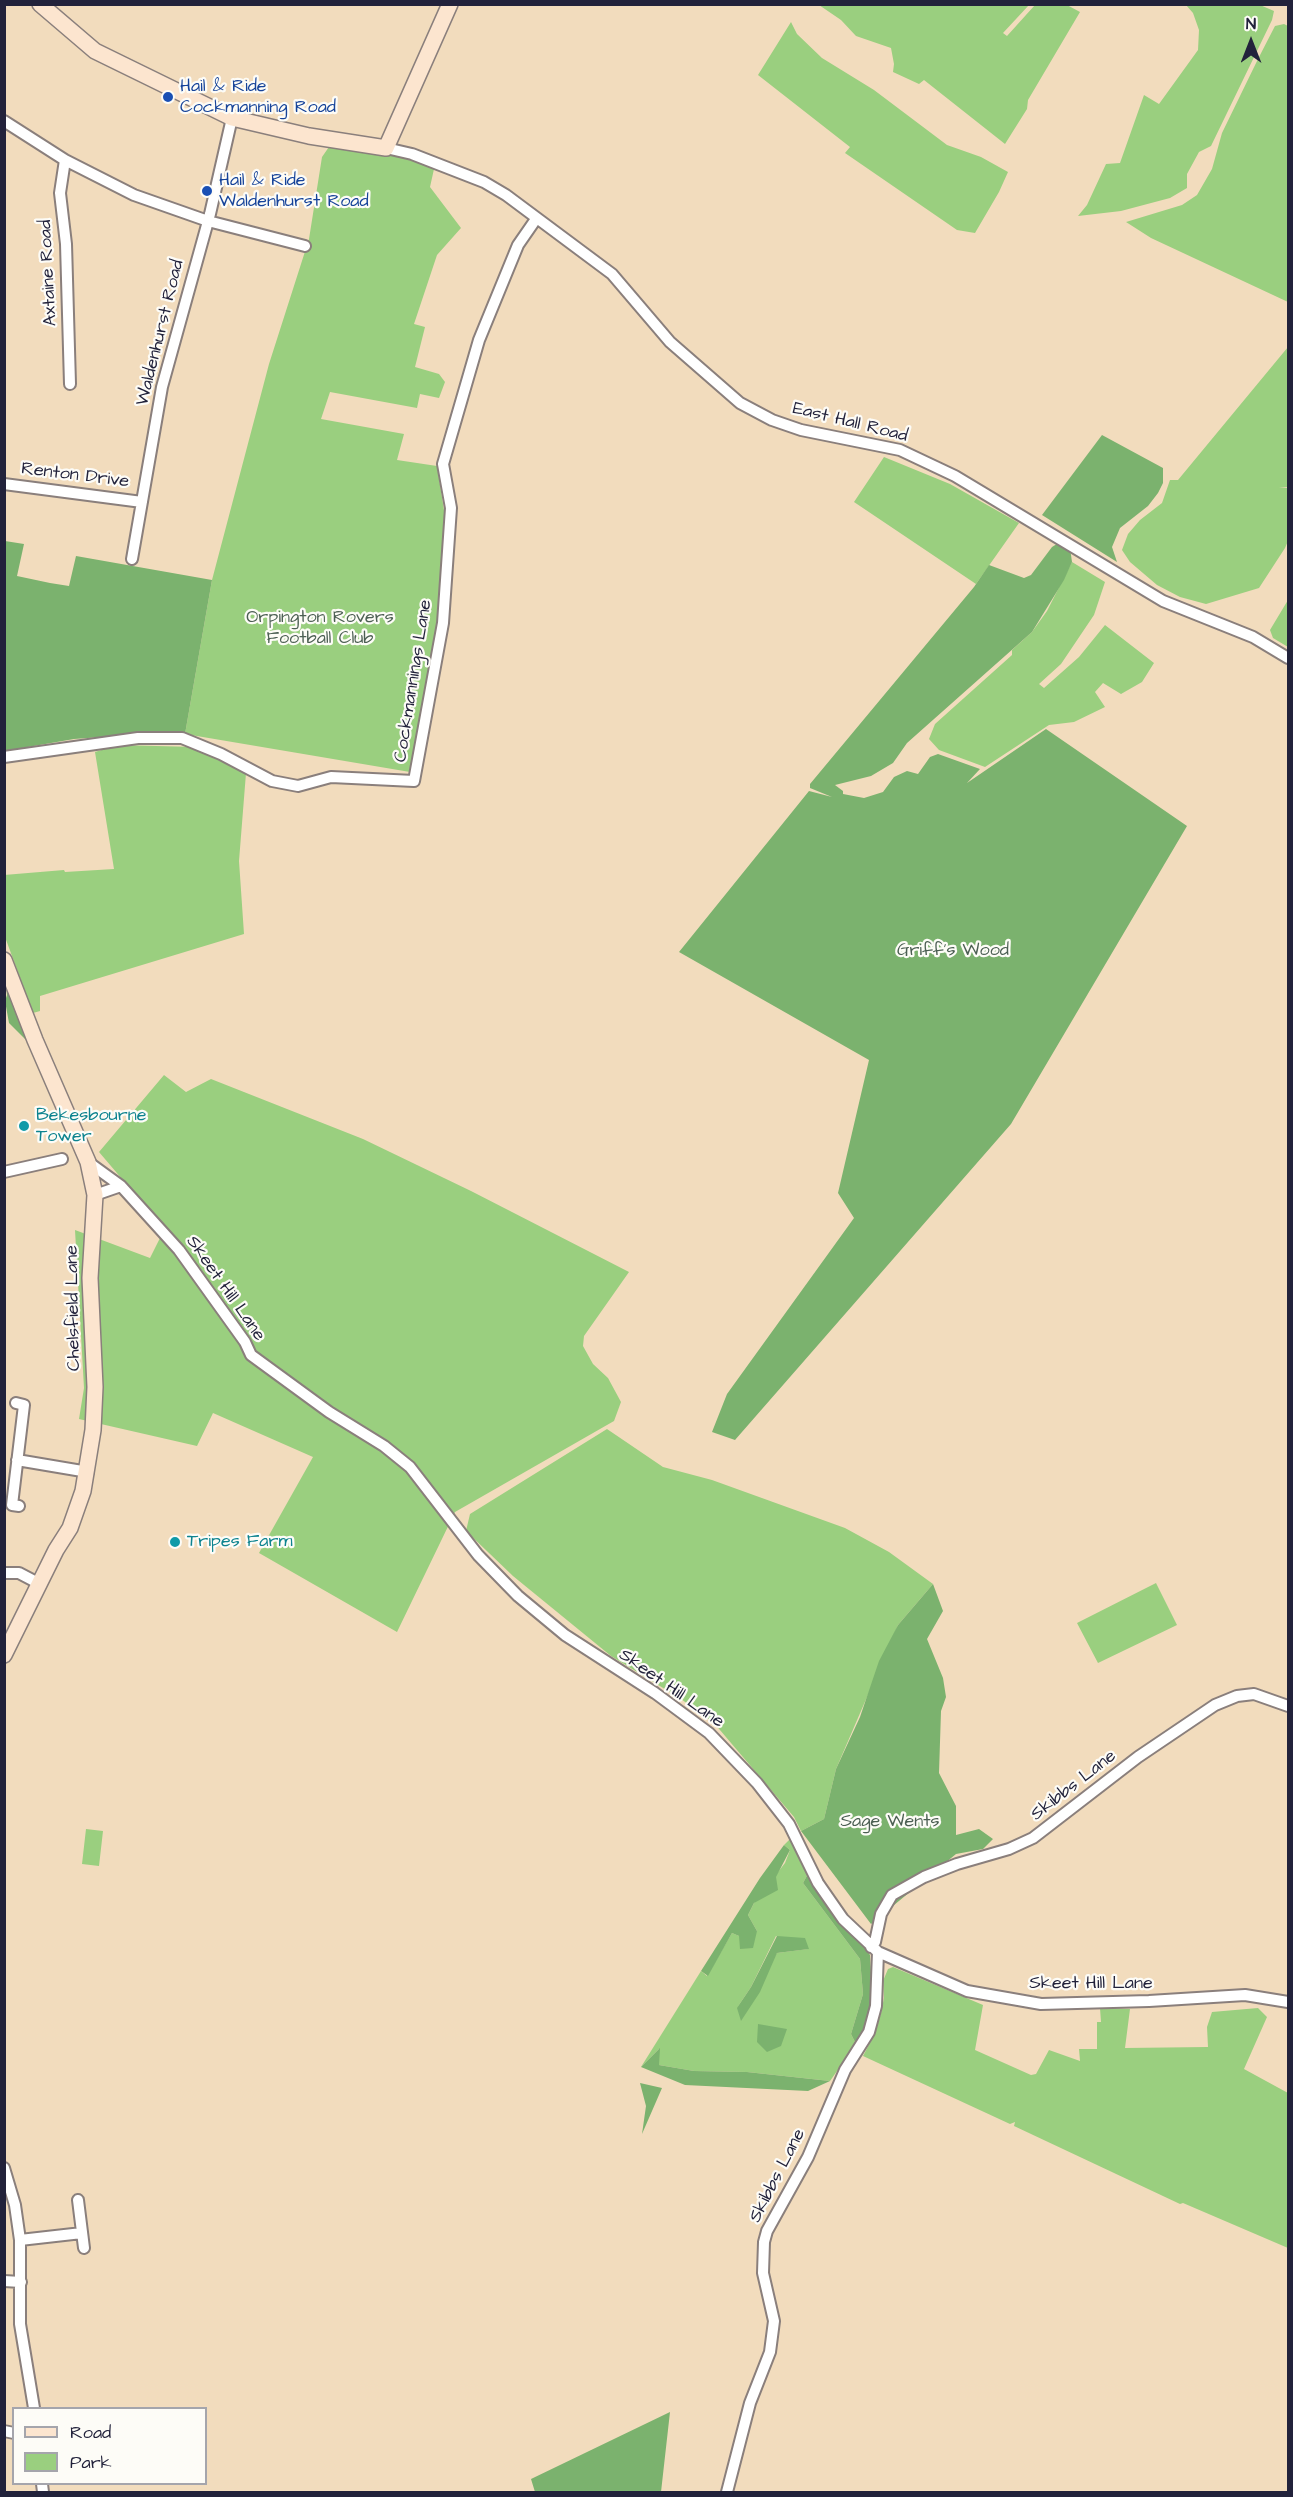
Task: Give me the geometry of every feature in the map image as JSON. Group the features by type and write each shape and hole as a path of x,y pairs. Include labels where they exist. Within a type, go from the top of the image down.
{"street":[{"path":"40,4 95,51 232,118 309,136 386,148 450,4"},
{"name":"Waldenhurst Road","path":"132,559 162,387 208,220 232,118"},
{"path":"4,121 65,160 134,195 208,220 305,246"},
{"name":"East Hall Road","path":"386,148 412,154 484,182 507,195 612,274 670,342 740,403 772,420 801,430 900,450 928,463 1030,519 1163,601 1252,637 1288,658"},
{"name":"Axtaine Road","path":"65,160 60,193 66,244 70,384"},
{"name":"Cockmannings Lane","path":"4,757 138,738 182,738 221,754 272,781 289,785 298,786 331,777 414,781 443,623 450,508 442,464 479,340 518,245 536,219"},
{"name":"Renton Drive","path":"4,484 142,502"},
{"name":"Chelsfield Lane","path":"4,960 66,1116 88,1162 95,1195 90,1278 95,1387 88,1472 70,1528 4,1655"},
{"path":"4,1172 62,1159"},
{"name":"Skeet Hill Lane","path":"88,1162 121,1186 179,1250 245,1342 251,1355 329,1412 384,1446 410,1467 478,1555 518,1596 557,1629 672,1705 718,1741 789,1824 818,1883 843,1919 875,1950 967,1992 1019,2001 1079,2004 1245,1995 1288,2002"},
{"path":"95,1195 121,1186"},
{"path":"16,1403 24,1405 12,1505 19,1506"},
{"path":"17,1460 88,1472"},
{"path":"4,1573 19,1573 40,1584"},
{"name":"Skibbs Lane","path":"727,2493 750,2403 770,2352 774,2321 763,2273 764,2242 767,2232 808,2157 842,2076 869,2032 876,2006 875,1942 881,1914 892,1895 924,1877 957,1864 1009,1849 1033,1838 1138,1757 1215,1705 1237,1696 1254,1694 1288,1706"},
{"path":"4,2168 15,2205 20,2241 20,2324 34,2407"},
{"path":"78,2200 84,2248"},
{"path":"20,2241 82,2233"},
{"path":"4,2281 21,2282"}],"green space":[{"path":"819,5 1029,5 1003,33 1007,36 1035,5 1067,5 1080,12 1028,100 1027,109 1005,144 924,80 919,84 893,72 891,48 856,36 841,20"},
{"path":"1186,5 1260,5 1274,11 1272,20 1211,146 1199,152 1187,174 1187,188 1170,198 1121,211 1078,216 1087,205 1106,164 1120,163 1144,95 1159,104 1198,50 1199,30 1193,13"},
{"path":"791,22 797,34 822,58 874,90 947,145 981,157 1008,172 975,233 957,230 845,153 850,147 758,75"},
{"path":"1284,24 1288,26 1288,302 1151,238 1126,222 1182,205 1197,195 1212,169 1222,133 1258,59 1275,26"},
{"name":"Orpington Rovers Football Club","path":"331,144 400,155 434,169 430,187 461,228 437,255 414,324 425,327 415,367 439,374 445,382 439,398 420,394 417,408 330,392 321,419 404,434 397,460 437,466 447,529 438,617 410,772 185,734 212,580 269,364 309,239 322,157"},
{"path":"1288,347 1288,487 1279,487 1288,488 1288,541 1285,548 1259,588 1206,604 1180,597 1157,585 1130,562 1122,550 1128,534 1140,520 1162,503 1170,480 1178,480"},
{"path":"1102,435 1163,468 1163,483 1158,493 1148,506 1120,528 1112,547 1117,562 1042,515"},
{"path":"884,457 950,484 1019,523 976,584 854,502"},
{"path":"5,541 24,544 17,576 50,583 69,586 76,556 212,580 185,734 157,733 74,739 5,751"},
{"name":"Griff's Wood","path":"1060,542 1070,548 1072,562 1064,580 1032,632 907,743 893,763 871,776 835,785 843,791 843,794 864,798 883,792 894,777 907,771 918,774 930,757 938,754 980,769 967,783 1046,729 1187,826 1011,1124 735,1440 712,1432 727,1394 854,1218 838,1193 869,1060 679,952 809,791 832,797 810,788 810,784 974,587 989,565 1024,578 1031,575 1052,547"},
{"path":"1072,562 1105,582 1094,615 1061,664 1039,684 1044,688 1079,657 1105,625 1154,663 1142,682 1121,694 1103,683 1095,692 1105,707 1074,722 1049,725 985,767 939,750 929,739 935,724 1012,655 1012,650 1032,632 1047,611"},
{"path":"1288,600 1288,647 1273,638 1270,630"},
{"path":"117,745 196,747 246,773 239,861 244,934 40,996 40,1011 33,1013 5,937 4,875 114,869 95,752"},
{"path":"5,978 29,1043 9,1023 5,1001 7,995"},
{"path":"164,1075 186,1092 211,1079 363,1139 629,1272 584,1336 583,1346 593,1364 608,1378 621,1402 614,1421 455,1512 397,1632 259,1553 313,1457 213,1413 197,1446 79,1419 84,1388 75,1230 150,1258 161,1236 162,1226 99,1152"},
{"path":"607,1429 663,1467 712,1480 845,1528 889,1552 933,1584 898,1625 836,1769 824,1819 801,1831 794,1817 714,1723 681,1699 611,1656 513,1576 466,1531 470,1514"},
{"path":"1156,1583 1177,1625 1098,1663 1077,1623"},
{"name":"Sage Wents","path":"933,1584 943,1611 927,1639 943,1678 946,1697 941,1711 939,1773 956,1806 956,1835 979,1829 993,1839 983,1849 956,1854 871,1924 801,1831 824,1819 836,1769 860,1717 879,1661 898,1625"},
{"path":"86,1829 103,1831 99,1866 82,1864"},
{"path":"790,1839 810,1870 803,1883 860,1959 863,1994 851,2034 856,2044 830,2081 747,2072 694,2071 659,2065 659,2049 641,2067 701,1971 707,1976 732,1933 739,1936 757,1931 748,1915 754,1903 785,1863 790,1850 784,1845","holes":["776,1936 808,1949 777,1953 737,2008 751,1987"]},
{"path":"784,1845 790,1850 776,1877 778,1890 754,1903 748,1915 757,1931 753,1948 740,1949 739,1936 732,1933 708,1976 701,1971 760,1878"},
{"path":"810,1870 870,1955 872,1991 867,2021 856,2044 851,2034 863,1994 860,1959 803,1883"},
{"path":"777,1936 805,1938 809,1949 777,1953 760,1992 741,2021 737,2008 751,1987"},
{"path":"893,1967 983,2005 975,2050 1031,2075 1036,2074 1049,2050 1080,2061 1079,2049 1097,2049 1097,2022 1101,2022 1100,2008 1130,2009 1125,2048 1208,2047 1207,2027 1212,2012 1258,2008 1267,2017 1244,2069 1288,2093 1288,2248 1183,2203 1180,2204 1014,2126 1015,2122 1010,2124 863,2056 875,2033 881,2013 884,1998 883,1981 888,1969"},
{"path":"758,2024 787,2029 781,2046 767,2052 757,2042"},
{"path":"660,2048 659,2065 694,2071 747,2072 830,2081 808,2091 685,2085 641,2067"},
{"path":"640,2083 662,2088 642,2134 646,2106"},
{"path":"670,2412 661,2492 535,2492 531,2479"}],"place":[{"name":"Hail & Ride Cockmanning Road","path":"168,97"},
{"name":"Hail & Ride Waldenhurst Road","path":"207,191"},
{"name":"Bekesbourne Tower","path":"24,1126"},
{"name":"Tripes Farm","path":"175,1542"}]}
